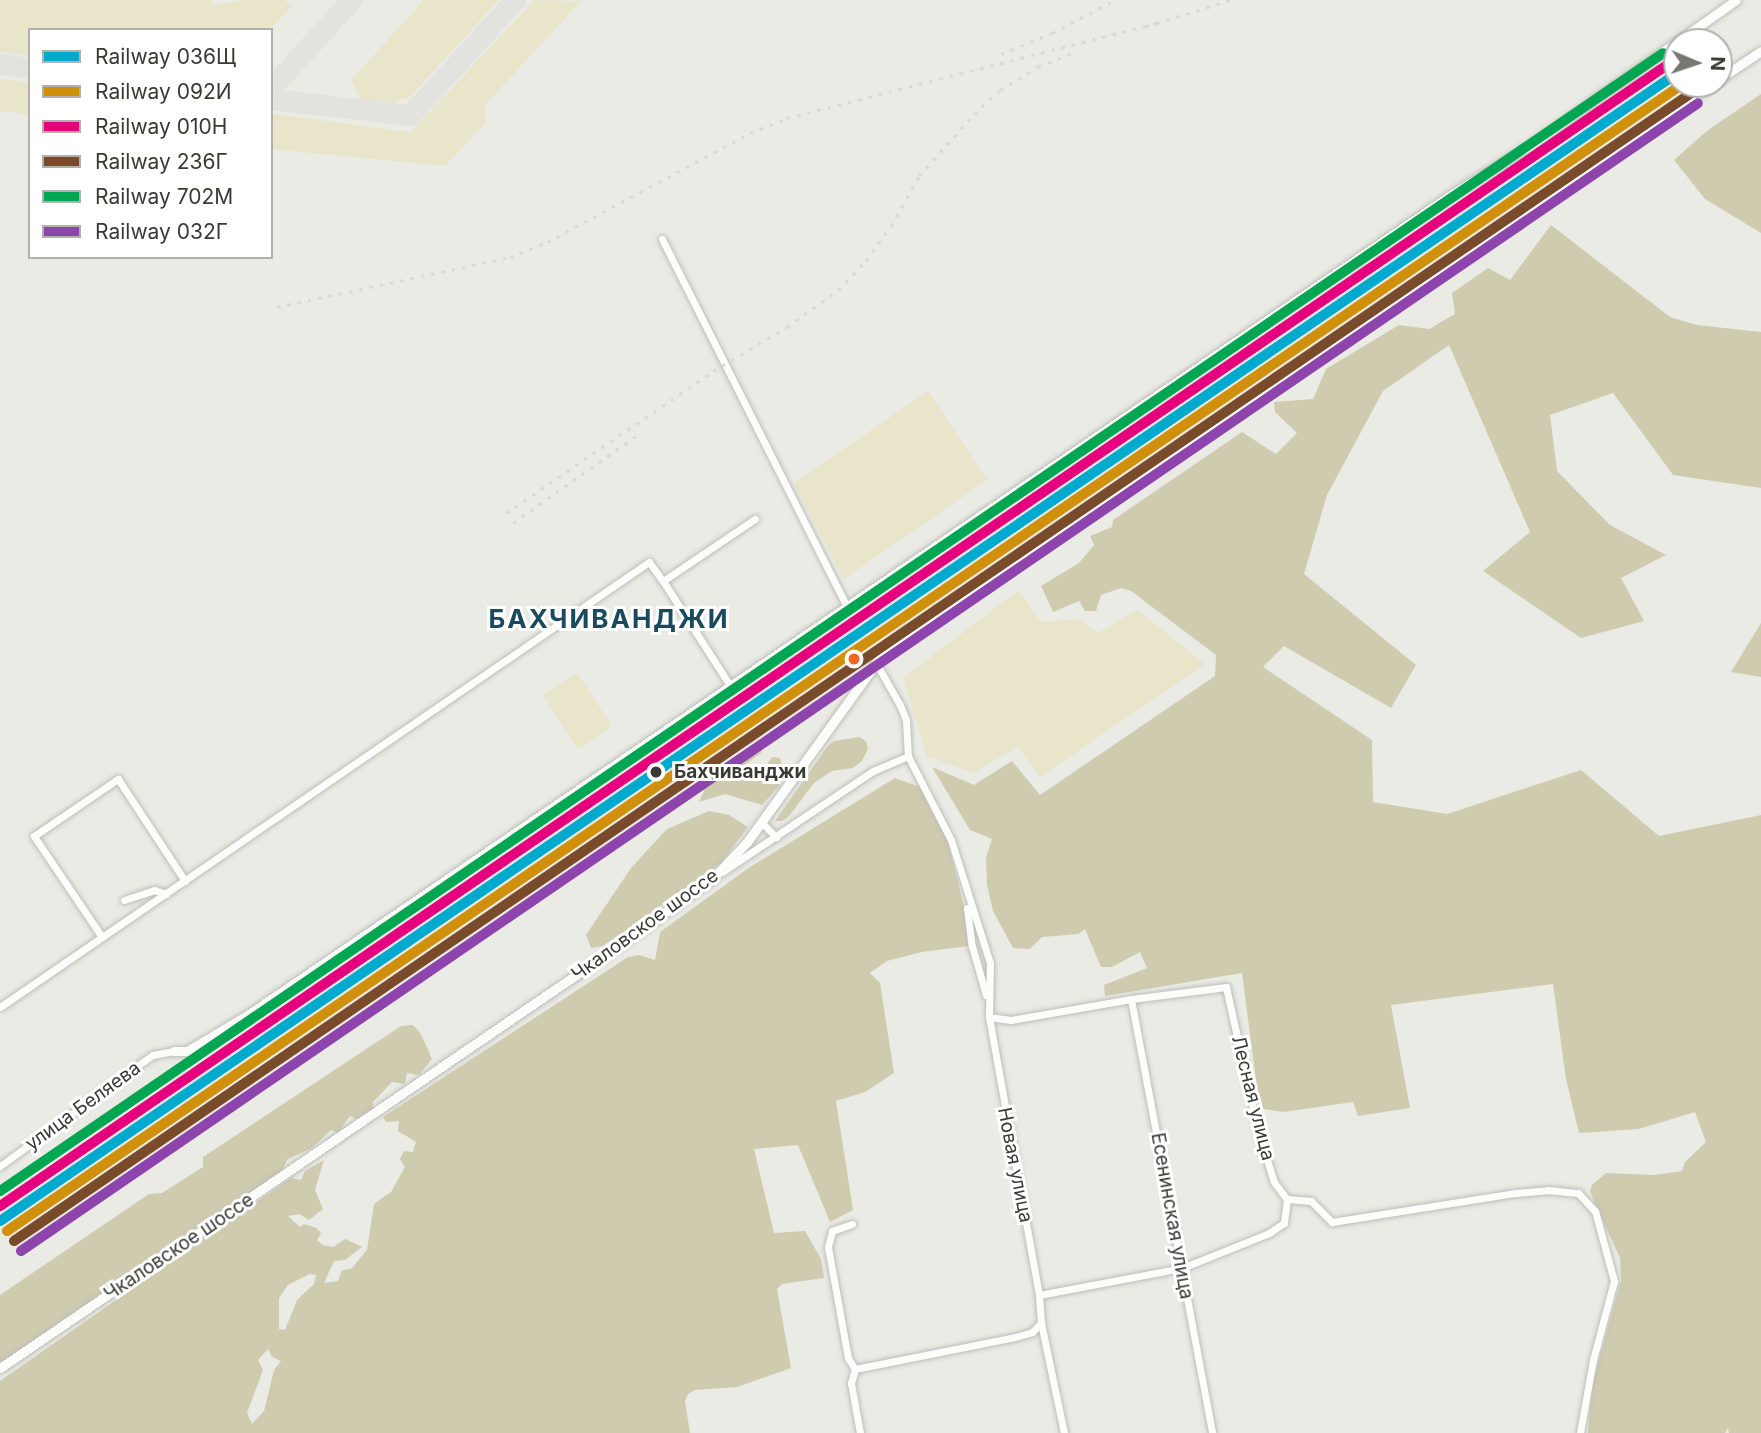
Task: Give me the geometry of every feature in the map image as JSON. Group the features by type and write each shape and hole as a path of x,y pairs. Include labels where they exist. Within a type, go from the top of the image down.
{"street":[{"name":"улица Беляева","path":"0,1166 153,1055 187,1051 249,1014 1446,198 1529,146 1736,0"},
{"path":"1733,70 1761,51"},
{"name":"Чкаловское шоссе","path":"0,1367 592,964 713,878 762,823 876,663 898,639 1691,98"},
{"path":"663,239 847,607"},
{"path":"663,581 755,519"},
{"path":"0,1007 649,562 731,687"},
{"path":"713,878 873,771 908,756 905,720 876,663"},
{"name":"Новая улица","path":"908,756 951,840 964,890 990,964 989,1017 1039,1295 1041,1324 1064,1433"},
{"path":"102,937 34,836 118,779 186,881"},
{"path":"762,823 776,837"},
{"path":"124,900 154,890 166,894"},
{"name":"Лесная улица","path":"1131,999 1221,987 1229,992 1258,1131 1274,1182 1287,1199"},
{"path":"989,1017 1011,1020 1131,999"},
{"name":"Есенинская улица","path":"1131,999 1212,1433"},
{"path":"1039,1295 1182,1268 1269,1233 1284,1223 1287,1199 1311,1201 1332,1222 1548,1190 1578,1193 1595,1211 1614,1281 1593,1360 1580,1433"},
{"path":"852,1224 832,1231 828,1247 848,1358 855,1369 851,1383 859,1433"},
{"path":"855,1369 1015,1337 1032,1332 1041,1324"}],"shaded area":[{"path":"0,0 209,0 216,5 241,0 285,0 291,7 271,28 28,28 28,56 0,52"},
{"path":"424,0 499,0 411,96 388,104 361,100 351,80"},
{"path":"534,0 581,1 485,105 486,122 445,166 273,149 273,114 411,132"},
{"path":"0,79 28,83 28,115 0,111"},
{"path":"1761,94 1761,233 1705,199 1674,160 1708,130"},
{"path":"1551,225 1670,317 1697,325 1761,332 1761,488 1673,475 1613,393 1550,415 1557,471 1610,525 1666,555 1621,578 1644,621 1581,638 1483,571 1530,532 1449,345 1383,391 1327,495 1304,574 1416,665 1391,708 1284,646 1263,667 1372,740 1373,802 1447,814 1581,770 1659,836 1761,815 1761,1433 1729,1433 1728,1428 1725,1433 1588,1433 1592,1385 1621,1281 1620,1258 1593,1199 1590,1191 1592,1185 1606,1173 1654,1175 1682,1171 1685,1162 1706,1142 1695,1112 1639,1129 1579,1133 1566,1079 1553,984 1391,1005 1410,1108 1358,1116 1353,1102 1283,1112 1264,1109 1259,1103 1242,973 1105,996 1104,985 1147,968 1140,952 1112,967 1101,967 1085,929 1078,934 1042,937 1030,949 1013,948 993,911 987,885 986,857 992,839 970,830 932,767 974,785 1012,761 1040,795 1215,676 1216,655 1131,591 1121,588 1101,595 1096,611 1085,611 1079,601 1053,612 1041,586 1079,563 1094,545 1090,536 1112,527 1113,520 1242,432 1276,454 1297,433 1275,412 1274,402 1313,399 1326,369 1399,325 1429,329 1455,314 1452,293 1488,268 1510,280"},
{"path":"928,391 987,480 844,579 794,483"},
{"path":"1019,590 1041,622 1078,619 1098,633 1137,610 1205,664 1040,777 1018,747 973,773 927,756 903,678"},
{"path":"1761,623 1761,677 1731,672"},
{"path":"577,673 612,726 578,749 543,695"},
{"path":"859,737 866,741 868,749 862,761 853,768 832,771 814,783 789,816 782,821 775,821 827,747 834,741"},
{"path":"765,740 761,753 746,764 741,773 761,773 772,757 780,758 783,772 780,785 762,805 725,794 699,802 708,782"},
{"path":"895,778 920,787 947,839 963,902 969,946 922,952 887,961 870,973 880,983 894,1073 865,1092 836,1101 853,1210 830,1222 798,1145 754,1149 774,1233 805,1231 821,1259 824,1278 782,1284 777,1289 791,1368 737,1387 695,1390 688,1394 685,1401 690,1433 0,1433 0,1381 291,1178 301,1180 305,1171 324,1160 315,1190 323,1209 309,1220 299,1214 288,1216 300,1227 304,1224 316,1228 321,1233 317,1240 323,1245 333,1247 345,1239 362,1247 345,1260 334,1261 324,1283 338,1281 342,1270 351,1269 367,1250 374,1204 391,1192 405,1167 400,1159 404,1151 413,1152 416,1142 398,1131 399,1121 386,1122 383,1117 628,957 639,955 655,960 660,932 750,867","holes":["310,1274 316,1275 314,1284 297,1300 285,1330 279,1329 279,1298 288,1285","268,1349 272,1357 281,1361 274,1370 264,1411 252,1424 247,1413 263,1370 258,1360"]},
{"path":"709,811 729,815 748,827 720,864 603,946 591,948 586,935 631,868 667,829"},
{"path":"413,1025 421,1034 432,1059 419,1075 407,1073 405,1084 392,1082 373,1102 373,1109 358,1120 350,1116 338,1133 331,1130 312,1148 288,1159 281,1172 0,1363 0,1295 149,1194 162,1193 203,1167 203,1157 401,1026"}],"taxiway":[{"path":"273,86 351,0"},
{"path":"273,99 410,115 515,0"},
{"path":"0,64 28,68"}],"railway":[{"path":"1001,54 1052,33 1115,0"},
{"path":"1146,26 1231,0"},
{"path":"277,307 510,257 547,242 750,133 787,118 1156,23"},
{"path":"506,513 713,371 787,327 838,290 866,261 891,226 919,176 974,114 1000,90 1038,67 1077,51"},
{"path":"513,523 636,436"}],"rail line":[{"name":"702М","path":"0,1191 1663,53"},
{"name":"010Н","path":"0,1206 1663,68"},
{"name":"036Щ","path":"0,1221 1663,83"},
{"name":"092И","path":"7,1231 1663,98"},
{"name":"236Г","path":"14,1241 1684,98"},
{"name":"032Г","path":"21,1251 1698,103"}],"place":[{"name":"Бахчиванджи","path":"656,772"}],"district":[{"name":"БАХЧИВАНДЖИ","path":"609,619"}]}
